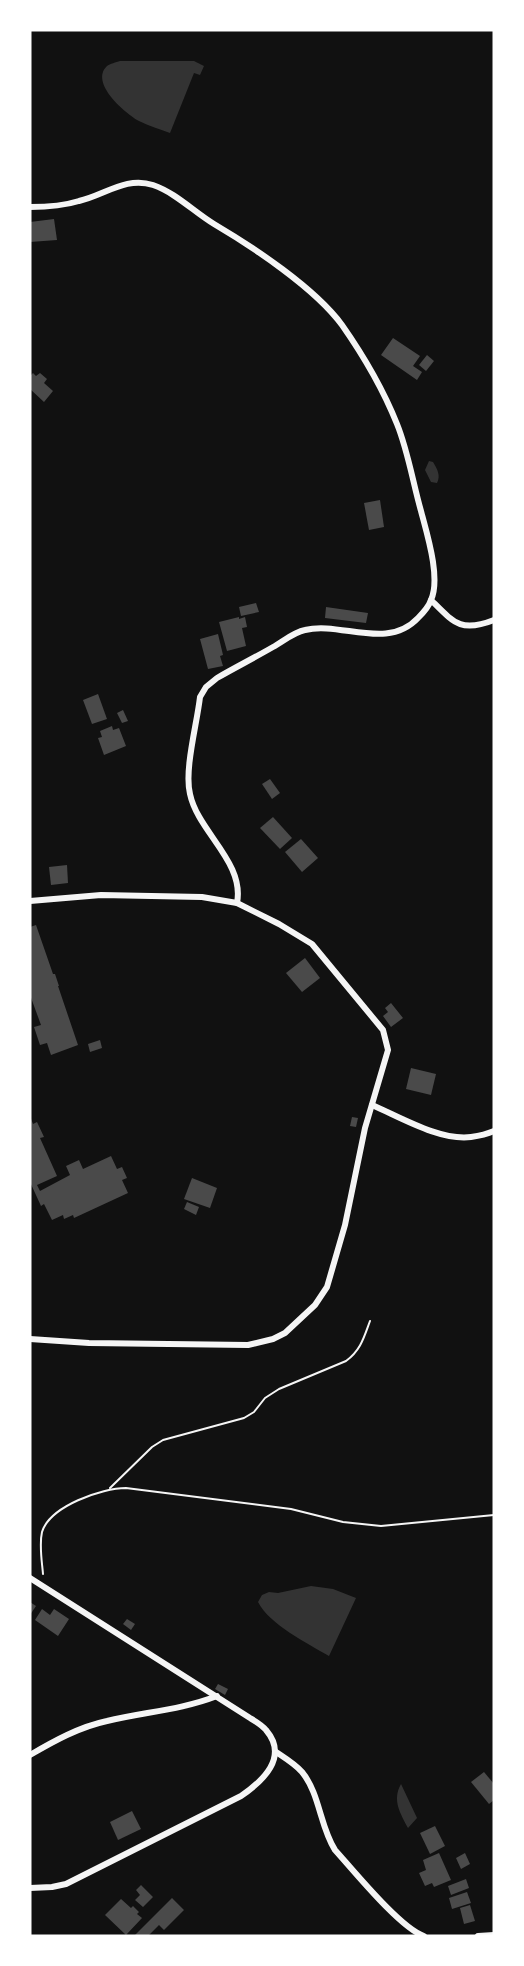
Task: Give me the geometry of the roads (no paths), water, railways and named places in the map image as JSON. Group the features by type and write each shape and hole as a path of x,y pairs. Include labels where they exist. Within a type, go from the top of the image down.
{"street":[{"path":"30,207 48,207 80,201 128,182 154,186 178,198 197,214 268,258 319,301 341,323 372,372 397,424 429,547 435,583 432,600 417,620 401,629 383,634 368,635 320,628 303,630 239,665 206,687 200,697 190,767 189,793 236,881 239,894 237,903"},
{"path":"432,600 453,622 473,626 494,620"},
{"path":"30,901 101,895 202,897 237,903 279,924 312,945 383,1030 388,1050 365,1128 345,1226 327,1287 315,1305 285,1333 273,1339 248,1345 30,1340"},
{"path":"372,1105 427,1129 453,1137 471,1137 494,1131"},
{"path":"30,1578 266,1729 276,1752 303,1772 312,1790 328,1839 335,1850 397,1916 418,1934 424,1936"},
{"path":"30,1755 63,1736 105,1721 194,1705 217,1696"},
{"path":"30,1888 52,1887 74,1881 241,1796 264,1779 272,1766 276,1752"},
{"path":"477,1936 494,1935"}]}
